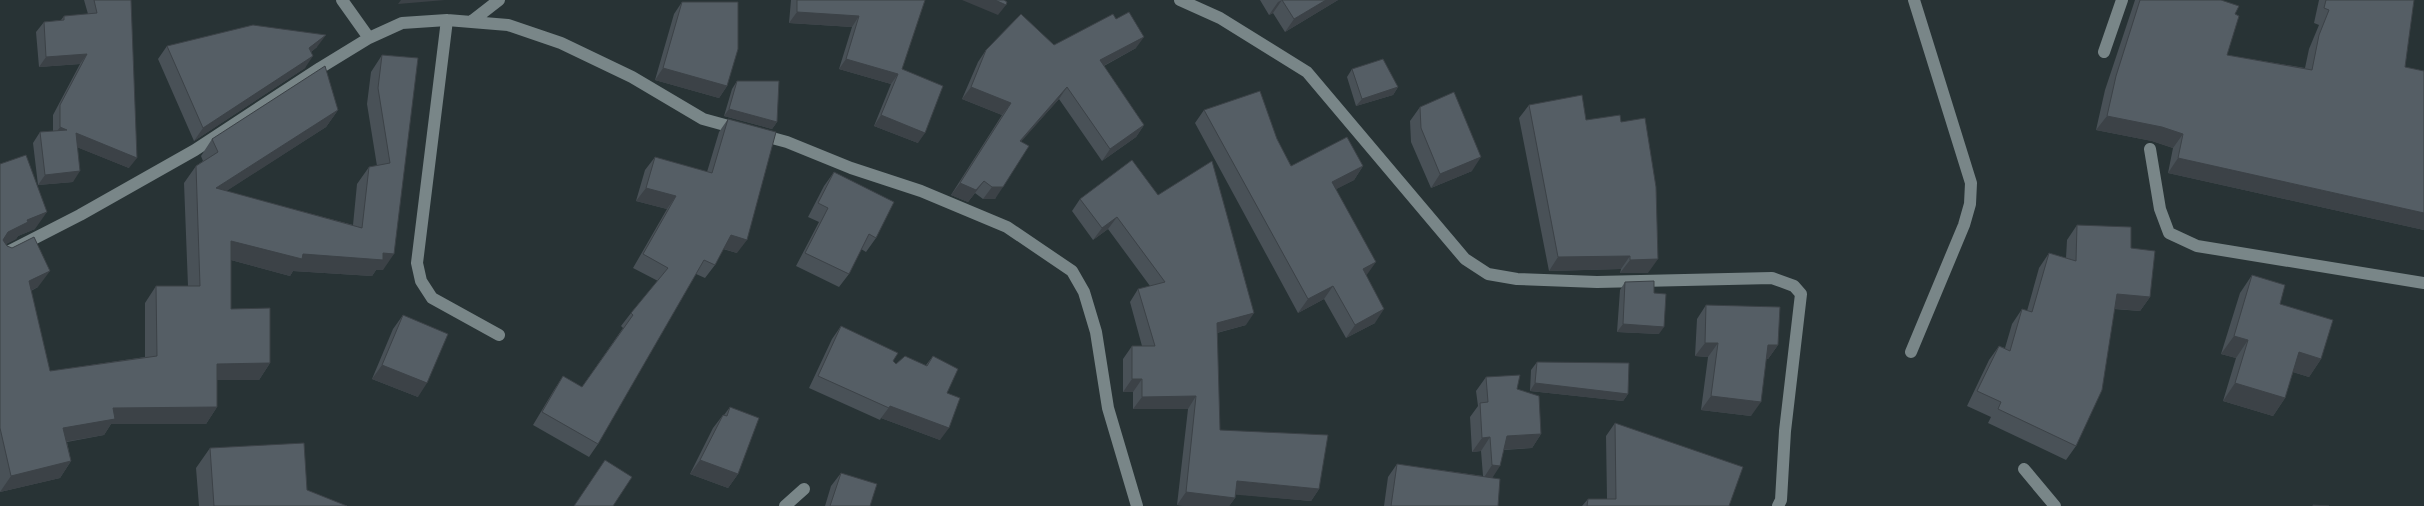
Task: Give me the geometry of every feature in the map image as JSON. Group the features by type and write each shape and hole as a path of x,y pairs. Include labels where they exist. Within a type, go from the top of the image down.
{"street":[{"path":"342,0 369,38"},
{"path":"472,21 499,0"},
{"path":"1180,0 1220,18 1307,72 1465,259 1488,274 1517,279 1597,282 1772,278 1794,286 1801,294 1785,431 1781,500 1778,506"},
{"path":"1911,352 1964,225 1970,204 1971,183 1914,0"},
{"path":"2104,52 2122,0"},
{"path":"447,20 417,263 421,281 432,298 499,336"},
{"path":"0,256 80,215 195,150 369,38 402,23 447,20 508,25 561,43 632,77 703,119 787,142 851,168 922,191 1007,227 1072,271 1084,292 1096,332 1108,408 1137,506"},
{"path":"2150,149 2160,209 2169,233 2197,246 2424,283"},
{"path":"2024,469 2055,506"},
{"path":"785,506 804,490"}],"building":[{"path":"94,0 131,0 137,158 76,133 80,171 45,175 40,132 67,130 60,127 60,105 87,54 46,57 44,22 64,20 64,16 97,13"},
{"path":"797,0 925,0 902,69 943,86 925,133 881,115 898,74 846,59 859,16 797,12"},
{"path":"995,0 1004,0 1007,2 1006,5"},
{"path":"1282,0 1326,0 1294,19"},
{"path":"2140,0 2221,0 2239,6 2235,14 2239,16 2227,55 2312,70 2319,35 2329,10 2324,8 2326,0 2414,0 2405,67 2424,71 2424,213 2178,158 2183,134 2162,127 2107,116 2116,76"},
{"path":"682,2 738,2 738,49 727,86 663,68"},
{"path":"1129,12 1144,37 1100,60 1144,125 1110,149 1067,87 1020,141 1029,146 1003,187 992,187 984,181 976,190 960,183 1011,103 971,87 986,50 1021,14 1054,45 1113,14 1116,19"},
{"path":"253,25 326,35 309,48 313,56 203,128 167,46"},
{"path":"382,55 418,58 394,254 383,253 383,260 303,254 302,259 231,241 231,309 270,308 270,363 217,364 217,407 113,408 115,419 63,428 71,461 11,476 0,428 0,164 26,155 47,212 27,220 28,222 8,232 3,240 7,246 12,248 34,237 50,271 29,281 50,371 157,356 156,286 200,286 196,166 218,152 212,139 325,66 338,110 216,188 362,228 369,167 390,163 378,88"},
{"path":"1383,59 1398,87 1362,99 1352,69"},
{"path":"737,81 779,81 777,122 729,109"},
{"path":"1260,91 1277,139 1291,166 1347,137 1363,166 1332,182 1376,262 1363,269 1384,309 1355,325 1333,286 1308,299 1204,110"},
{"path":"1454,92 1481,157 1440,174 1421,128 1420,107"},
{"path":"1582,95 1586,120 1620,115 1621,122 1645,118 1656,187 1658,259 1630,260 1630,256 1558,257 1529,105"},
{"path":"728,119 776,132 747,240 731,235 715,265 704,260 598,444 542,412 563,376 582,387 633,315 631,313 668,268 643,254 676,196 646,188 655,157 712,173"},
{"path":"1132,160 1158,195 1212,161 1254,313 1217,323 1220,430 1328,435 1319,489 1237,481 1235,498 1186,492 1196,396 1142,397 1142,379 1132,379 1132,346 1155,346 1138,289 1165,282 1117,217 1102,228 1080,199"},
{"path":"834,172 894,202 876,238 869,234 849,274 805,253 828,208 818,203"},
{"path":"2077,225 2131,227 2131,248 2155,251 2150,297 2117,294 2102,390 2076,446 1998,409 2001,402 1977,391 1999,346 2010,351 2022,309 2032,312 2049,253 2076,261"},
{"path":"2252,275 2285,285 2280,304 2333,320 2321,359 2299,352 2285,398 2235,383 2248,340 2234,336"},
{"path":"1654,281 1654,293 1666,294 1664,327 1623,324 1625,282"},
{"path":"1706,305 1780,307 1778,345 1768,345 1761,402 1711,396 1718,343 1705,343"},
{"path":"403,315 448,334 427,383 382,365"},
{"path":"841,326 898,353 893,361 896,364 905,356 927,366 933,356 958,369 947,393 960,398 949,428 890,406 889,408 818,376"},
{"path":"1537,362 1629,363 1628,394 1535,383"},
{"path":"1520,375 1517,389 1539,396 1541,434 1507,436 1500,466 1492,465 1490,437 1482,438 1480,403 1488,402 1486,377"},
{"path":"730,407 759,418 738,474 700,460 723,415 727,416"},
{"path":"1615,423 1743,467 1729,506 1587,506 1588,499 1616,499"},
{"path":"304,443 307,490 347,506 214,506 210,448"},
{"path":"605,460 632,477 613,506 574,506"},
{"path":"1397,464 1500,479 1498,506 1391,506"},
{"path":"841,473 877,484 870,506 830,506"}]}
